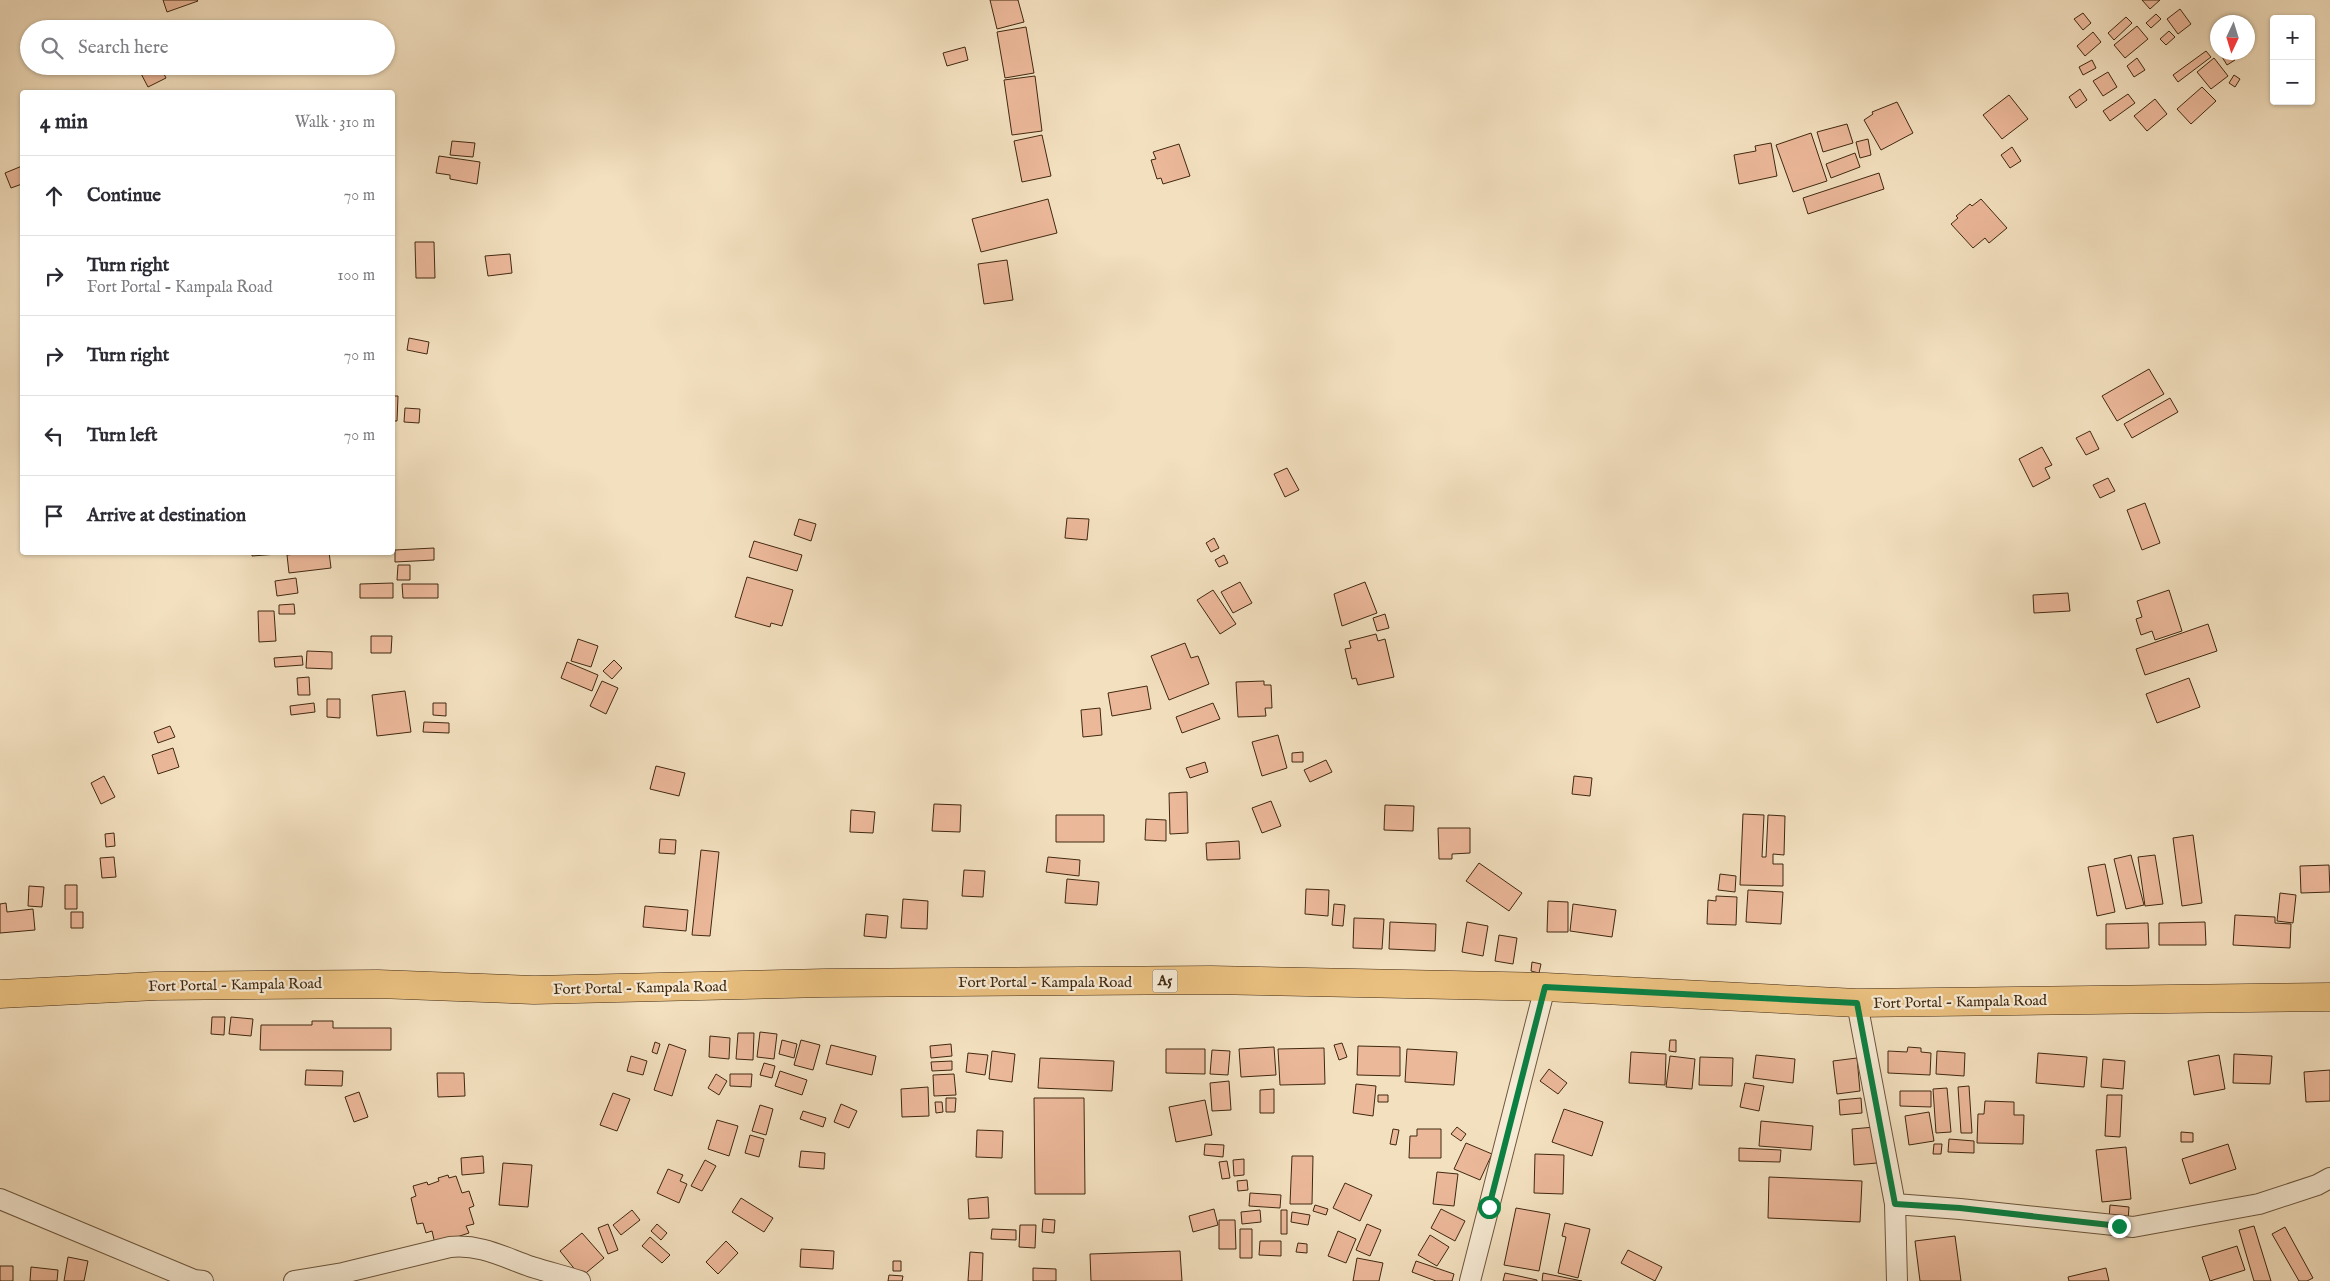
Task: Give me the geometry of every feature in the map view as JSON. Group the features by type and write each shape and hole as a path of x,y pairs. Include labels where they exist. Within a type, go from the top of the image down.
{"main road":[{"name":"Fort Portal - Kampala Road","path":"0,994 156,986 378,984 534,990 825,983 1201,980 1545,987 1857,1003 2330,997"}],"street":[{"path":"1470,1281 1545,987"},
{"path":"1857,1003 1895,1204 1897,1281"},
{"path":"1895,1204 1960,1208 2133,1227 2259,1204 2317,1185 2330,1178"},
{"path":"0,1199 186,1276 203,1281"},
{"path":"294,1281 343,1273 450,1246 463,1245 488,1249 535,1268 580,1281"}],"building":[{"path":"163,0 197,0 198,1 167,12"},
{"path":"990,0 1018,0 1024,22 997,29"},
{"path":"2142,0 2160,0 2150,9"},
{"path":"2180,9 2191,24 2178,34 2167,19"},
{"path":"2083,13 2091,23 2083,30 2074,19"},
{"path":"2156,14 2161,19 2151,28 2146,23"},
{"path":"2126,17 2132,23 2114,40 2108,33"},
{"path":"2137,26 2148,39 2125,58 2114,45"},
{"path":"1026,27 1034,73 1005,78 997,32"},
{"path":"2169,31 2175,37 2166,45 2160,39"},
{"path":"2093,32 2101,42 2085,56 2077,46"},
{"path":"965,47 968,60 947,66 943,53"},
{"path":"2206,51 2210,56 2210,58 2178,82 2173,75"},
{"path":"2137,58 2145,70 2134,77 2127,66"},
{"path":"2092,60 2096,68 2083,75 2079,67"},
{"path":"2212,60 2216,60 2228,76 2211,89 2197,72"},
{"path":"2224,60 2235,60 2227,65"},
{"path":"2108,72 2117,87 2103,96 2093,81"},
{"path":"142,75 164,75 166,78 148,87"},
{"path":"2234,75 2240,79 2235,87 2229,83"},
{"path":"1035,76 1042,131 1012,135 1004,80"},
{"path":"2202,87 2216,101 2191,124 2177,109"},
{"path":"2080,89 2087,100 2076,108 2069,97"},
{"path":"2128,94 2135,103 2110,121 2103,111"},
{"path":"2009,95 2028,119 2002,139 1983,115"},
{"path":"2155,99 2167,114 2147,131 2134,116"},
{"path":"1897,102 1913,133 1881,150 1864,120 1873,114 1872,112"},
{"path":"1847,124 1853,143 1823,152 1817,132"},
{"path":"1811,133 1827,181 1793,192 1776,145"},
{"path":"1042,135 1051,176 1022,182 1014,141"},
{"path":"1868,139 1871,155 1860,158 1856,142"},
{"path":"452,141 475,143 473,157 450,155"},
{"path":"1771,143 1777,176 1739,184 1734,155 1756,151 1755,146"},
{"path":"1179,144 1190,176 1163,184 1161,178 1157,179 1151,160 1156,159 1153,152"},
{"path":"2012,147 2021,161 2010,168 2001,155"},
{"path":"1855,153 1860,167 1831,178 1826,164"},
{"path":"439,156 480,162 477,184 450,179 450,175 436,173"},
{"path":"20,167 20,185 11,188 5,173"},
{"path":"1879,173 1884,189 1808,214 1803,198"},
{"path":"1048,199 1057,233 981,252 972,219"},
{"path":"1981,199 2007,228 1989,243 1985,238 1973,248 1951,224 1958,218 1956,216 1970,204 1972,206"},
{"path":"415,242 434,242 435,278 416,278"},
{"path":"510,254 512,273 488,276 485,256"},
{"path":"1007,260 1013,300 984,304 978,264"},
{"path":"409,338 429,342 427,354 407,350"},
{"path":"2149,369 2164,394 2117,421 2102,396"},
{"path":"395,396 398,396 397,421 395,421"},
{"path":"2170,398 2178,412 2132,438 2124,424"},
{"path":"405,408 420,409 419,423 404,422"},
{"path":"2090,431 2099,449 2086,455 2076,438"},
{"path":"2042,447 2052,465 2045,468 2050,478 2033,487 2019,459"},
{"path":"1287,468 1299,490 1285,497 1274,474"},
{"path":"2108,478 2115,491 2100,498 2093,485"},
{"path":"2145,503 2160,543 2142,550 2127,510"},
{"path":"1067,518 1089,519 1087,540 1065,538"},
{"path":"799,519 816,524 811,541 794,535"},
{"path":"1214,538 1219,548 1211,552 1206,543"},
{"path":"754,541 802,555 797,571 749,557"},
{"path":"434,548 434,560 395,562 395,550"},
{"path":"287,555 329,555 331,568 289,573"},
{"path":"1224,555 1228,563 1219,567 1215,560"},
{"path":"398,565 410,565 410,580 397,580"},
{"path":"747,577 793,590 782,626 771,623 770,627 735,617"},
{"path":"296,578 298,593 277,596 275,581"},
{"path":"1240,582 1252,603 1233,613 1221,592"},
{"path":"1365,582 1377,613 1342,626 1334,594"},
{"path":"393,583 393,598 360,598 360,584"},
{"path":"402,584 438,584 438,598 403,598"},
{"path":"1213,590 1236,624 1220,634 1197,600"},
{"path":"2169,590 2182,631 2155,640 2152,631 2141,635 2136,619 2142,617 2137,601"},
{"path":"2068,593 2070,611 2034,613 2033,595"},
{"path":"294,604 295,614 279,614 279,605"},
{"path":"258,611 274,611 276,641 259,642"},
{"path":"1385,614 1389,628 1377,631 1373,618"},
{"path":"2208,624 2217,651 2145,675 2136,649"},
{"path":"1376,634 1378,641 1385,639 1394,677 1358,685 1356,678 1352,679 1345,649 1351,648 1349,641"},
{"path":"371,636 392,636 391,653 371,653"},
{"path":"578,639 598,646 591,667 571,661"},
{"path":"1185,643 1191,658 1198,656 1209,684 1169,700 1151,656"},
{"path":"307,651 332,652 332,669 306,668"},
{"path":"302,656 303,665 275,667 274,658"},
{"path":"614,660 622,668 612,679 603,671"},
{"path":"567,662 598,675 592,691 561,678"},
{"path":"309,677 310,695 298,695 297,678"},
{"path":"2189,678 2200,707 2157,723 2146,694"},
{"path":"602,681 618,688 606,714 590,706"},
{"path":"1264,681 1264,685 1271,685 1272,708 1265,708 1266,716 1238,717 1236,682"},
{"path":"1147,686 1151,709 1112,716 1108,693"},
{"path":"405,691 411,732 377,736 372,695"},
{"path":"327,699 340,699 340,718 327,717"},
{"path":"314,703 315,712 291,715 290,706"},
{"path":"433,703 446,703 446,716 433,715"},
{"path":"1213,703 1220,719 1182,733 1176,717"},
{"path":"1100,708 1102,735 1083,737 1081,710"},
{"path":"424,722 449,723 449,733 423,732"},
{"path":"170,726 175,737 158,743 154,732"},
{"path":"1278,735 1287,768 1262,776 1252,742"},
{"path":"173,748 179,767 158,774 152,755"},
{"path":"1303,752 1303,762 1292,762 1292,753"},
{"path":"1326,760 1332,772 1310,782 1304,770"},
{"path":"1205,762 1208,772 1190,778 1186,768"},
{"path":"656,766 685,773 679,796 650,789"},
{"path":"104,776 115,797 101,804 91,783"},
{"path":"1574,776 1592,778 1590,796 1572,794"},
{"path":"1187,792 1188,833 1170,834 1169,793"},
{"path":"1271,801 1281,826 1262,833 1252,808"},
{"path":"934,804 961,805 960,832 932,831"},
{"path":"1385,805 1414,806 1413,831 1384,830"},
{"path":"851,810 875,812 873,833 850,832"},
{"path":"1743,814 1764,815 1762,857 1766,857 1768,815 1785,816 1784,855 1773,854 1773,864 1783,864 1783,886 1740,885"},
{"path":"1056,815 1104,815 1104,842 1056,842"},
{"path":"1146,819 1166,820 1166,841 1145,840"},
{"path":"1438,828 1470,828 1470,853 1452,854 1452,859 1439,859"},
{"path":"114,833 115,846 106,847 105,834"},
{"path":"2193,835 2202,903 2182,906 2173,838"},
{"path":"660,839 676,840 675,854 659,853"},
{"path":"1239,841 1240,859 1207,860 1206,843"},
{"path":"701,850 719,852 710,936 692,935"},
{"path":"2131,855 2144,905 2126,909 2114,859"},
{"path":"2155,855 2163,904 2145,906 2138,857"},
{"path":"114,857 116,877 102,878 100,858"},
{"path":"1048,857 1080,860 1079,876 1046,872"},
{"path":"1479,863 1522,893 1509,911 1466,881"},
{"path":"2105,864 2115,912 2097,916 2088,867"},
{"path":"2329,865 2330,892 2301,893 2300,866"},
{"path":"964,870 985,871 983,897 962,896"},
{"path":"1720,874 1736,876 1735,892 1718,890"},
{"path":"1067,879 1099,882 1097,905 1065,903"},
{"path":"65,885 77,885 77,909 65,909"},
{"path":"29,886 44,887 42,907 28,906"},
{"path":"1306,889 1329,890 1328,916 1305,914"},
{"path":"1748,890 1783,892 1781,924 1746,922"},
{"path":"2280,893 2296,895 2293,923 2277,921"},
{"path":"1716,896 1737,897 1736,925 1707,924 1708,900 1716,901"},
{"path":"903,899 928,901 927,929 901,928"},
{"path":"1548,901 1568,902 1568,932 1547,932"},
{"path":"6,903 7,912 33,909 35,930 0,933 0,904"},
{"path":"1334,904 1345,905 1343,926 1332,925"},
{"path":"1573,904 1616,910 1612,937 1570,931"},
{"path":"645,906 688,910 686,931 643,927"},
{"path":"71,912 83,912 83,928 71,928"},
{"path":"866,914 888,916 886,938 864,936"},
{"path":"2235,915 2275,917 2275,923 2291,924 2290,948 2233,945"},
{"path":"1354,918 1384,919 1382,949 1353,948"},
{"path":"1390,922 1436,924 1435,951 1389,949"},
{"path":"1467,922 1488,926 1483,956 1462,952"},
{"path":"2205,922 2206,945 2159,945 2159,923"},
{"path":"2148,923 2149,948 2106,949 2106,924"},
{"path":"1499,935 1517,938 1513,964 1495,961"},
{"path":"1532,962 1541,964 1539,973 1531,971"},
{"path":"212,1017 225,1017 224,1035 211,1034"},
{"path":"231,1017 253,1019 251,1036 229,1034"},
{"path":"312,1021 333,1021 333,1028 391,1028 391,1050 260,1050 261,1025 312,1025"},
{"path":"760,1032 777,1034 774,1059 757,1057"},
{"path":"738,1033 754,1033 753,1060 736,1059"},
{"path":"710,1036 730,1038 729,1059 709,1057"},
{"path":"782,1040 797,1044 794,1058 779,1054"},
{"path":"801,1040 820,1045 813,1070 794,1065"},
{"path":"1670,1040 1676,1040 1676,1052 1669,1051"},
{"path":"655,1042 660,1044 657,1054 652,1052"},
{"path":"1342,1043 1347,1057 1339,1060 1334,1045"},
{"path":"669,1044 686,1050 672,1096 654,1090"},
{"path":"951,1044 952,1056 931,1058 930,1046"},
{"path":"831,1045 876,1056 872,1075 826,1064"},
{"path":"1358,1046 1400,1047 1400,1076 1357,1075"},
{"path":"1274,1047 1276,1075 1241,1077 1239,1049"},
{"path":"1908,1047 1921,1048 1921,1052 1931,1053 1930,1075 1888,1073 1888,1051 1907,1052"},
{"path":"1324,1048 1325,1084 1280,1085 1278,1049"},
{"path":"1166,1049 1205,1049 1205,1074 1166,1073"},
{"path":"1407,1049 1457,1052 1454,1085 1405,1082"},
{"path":"1212,1050 1230,1051 1228,1075 1210,1074"},
{"path":"992,1051 1015,1054 1012,1082 989,1079"},
{"path":"1937,1051 1965,1053 1964,1076 1936,1074"},
{"path":"1631,1052 1666,1054 1665,1085 1629,1083"},
{"path":"968,1053 988,1055 985,1075 966,1072"},
{"path":"2038,1053 2087,1057 2084,1087 2036,1083"},
{"path":"2234,1054 2272,1056 2270,1084 2233,1083"},
{"path":"1756,1055 1795,1059 1793,1083 1753,1078"},
{"path":"2219,1055 2225,1089 2194,1095 2188,1061"},
{"path":"631,1056 647,1061 643,1075 627,1071"},
{"path":"1670,1056 1695,1059 1692,1089 1666,1087"},
{"path":"1700,1057 1733,1058 1732,1086 1699,1085"},
{"path":"1040,1058 1114,1061 1112,1091 1038,1088"},
{"path":"1857,1058 1860,1091 1837,1094 1833,1061"},
{"path":"2103,1059 2125,1061 2123,1089 2101,1087"},
{"path":"952,1061 952,1070 932,1071 931,1062"},
{"path":"764,1063 775,1066 772,1078 760,1075"},
{"path":"1549,1069 1567,1083 1558,1094 1540,1081"},
{"path":"306,1070 343,1071 342,1086 305,1085"},
{"path":"2330,1070 2330,1101 2306,1102 2304,1072"},
{"path":"780,1071 807,1080 802,1095 775,1086"},
{"path":"437,1073 464,1073 465,1096 438,1097"},
{"path":"716,1074 727,1081 719,1095 708,1088"},
{"path":"730,1074 752,1074 751,1087 730,1086"},
{"path":"954,1074 956,1095 934,1096 933,1075"},
{"path":"1229,1081 1231,1110 1212,1111 1210,1083"},
{"path":"1745,1083 1764,1086 1759,1111 1740,1107"},
{"path":"1356,1084 1376,1086 1373,1116 1353,1113"},
{"path":"1969,1086 1972,1133 1961,1133 1958,1087"},
{"path":"928,1087 929,1116 902,1117 901,1089"},
{"path":"1947,1088 1951,1132 1936,1133 1933,1089"},
{"path":"1274,1089 1274,1113 1260,1113 1260,1090"},
{"path":"1900,1091 1931,1091 1931,1107 1900,1106"},
{"path":"359,1092 368,1117 354,1122 345,1097"},
{"path":"613,1093 630,1099 617,1131 600,1125"},
{"path":"1378,1095 1388,1095 1388,1102 1378,1102"},
{"path":"2107,1095 2122,1095 2120,1137 2105,1136"},
{"path":"946,1098 956,1098 955,1112 946,1112"},
{"path":"1034,1098 1084,1098 1085,1194 1035,1194"},
{"path":"1861,1098 1862,1113 1840,1115 1839,1100"},
{"path":"1205,1100 1212,1135 1176,1142 1169,1107"},
{"path":"1985,1101 2014,1102 2014,1115 2024,1115 2023,1144 1977,1143 1978,1114 1984,1114"},
{"path":"935,1102 942,1102 943,1112 936,1113"},
{"path":"841,1104 857,1111 849,1128 834,1122"},
{"path":"760,1105 773,1109 766,1135 752,1131"},
{"path":"1564,1109 1603,1122 1592,1156 1552,1142"},
{"path":"803,1111 826,1118 823,1127 800,1119"},
{"path":"1929,1112 1934,1141 1909,1145 1905,1116"},
{"path":"717,1120 738,1126 729,1156 708,1149"},
{"path":"1761,1121 1813,1126 1811,1150 1759,1146"},
{"path":"1457,1127 1466,1134 1461,1141 1451,1134"},
{"path":"1875,1127 1877,1163 1854,1165 1852,1129"},
{"path":"1393,1129 1399,1130 1396,1145 1390,1144"},
{"path":"1417,1129 1441,1129 1441,1158 1409,1158 1410,1136 1417,1136"},
{"path":"977,1130 1003,1131 1002,1158 976,1157"},
{"path":"2181,1132 2193,1133 2193,1142 2181,1142"},
{"path":"750,1135 764,1139 759,1157 745,1153"},
{"path":"1949,1139 1974,1141 1974,1153 1948,1152"},
{"path":"1466,1143 1492,1154 1480,1180 1454,1169"},
{"path":"1205,1144 1224,1145 1223,1157 1204,1155"},
{"path":"1934,1144 1942,1144 1941,1154 1933,1154"},
{"path":"2228,1144 2236,1169 2190,1184 2182,1159"},
{"path":"2126,1147 2131,1199 2102,1202 2096,1150"},
{"path":"1739,1148 1781,1150 1780,1162 1739,1161"},
{"path":"801,1151 825,1153 824,1169 799,1167"},
{"path":"1535,1154 1564,1155 1563,1194 1534,1193"},
{"path":"483,1156 484,1173 462,1175 461,1158"},
{"path":"1292,1156 1313,1156 1312,1204 1290,1204"},
{"path":"1244,1159 1244,1175 1234,1176 1233,1160"},
{"path":"705,1160 716,1166 702,1191 691,1186"},
{"path":"1227,1161 1230,1178 1222,1179 1219,1162"},
{"path":"503,1163 532,1165 528,1207 499,1205"},
{"path":"668,1169 683,1175 680,1181 687,1184 679,1203 657,1193"},
{"path":"1437,1172 1458,1174 1454,1206 1433,1204"},
{"path":"448,1175 449,1178 456,1176 462,1193 469,1191 474,1206 469,1208 474,1224 466,1226 469,1233 435,1244 432,1231 426,1233 423,1223 417,1224 411,1198 416,1196 413,1186 427,1182 428,1185 439,1181 438,1178"},
{"path":"1769,1177 1862,1181 1860,1222 1768,1218"},
{"path":"1247,1180 1248,1190 1238,1191 1237,1181"},
{"path":"1345,1183 1372,1195 1360,1221 1333,1208"},
{"path":"1250,1193 1281,1195 1280,1208 1249,1206"},
{"path":"988,1197 989,1218 969,1219 968,1199"},
{"path":"741,1198 773,1218 764,1232 732,1212"},
{"path":"1315,1205 1328,1209 1326,1215 1313,1211"},
{"path":"2110,1205 2129,1207 2128,1221 2109,1219"},
{"path":"1516,1208 1550,1214 1539,1271 1504,1265"},
{"path":"1214,1209 1218,1225 1193,1232 1189,1216"},
{"path":"1441,1209 1465,1221 1455,1241 1431,1228"},
{"path":"632,1210 640,1220 621,1235 613,1225"},
{"path":"1260,1210 1261,1222 1242,1224 1241,1212"},
{"path":"1281,1210 1287,1210 1287,1234 1281,1234"},
{"path":"1292,1212 1310,1215 1308,1225 1291,1222"},
{"path":"1043,1219 1055,1220 1054,1233 1042,1232"},
{"path":"1219,1220 1235,1220 1236,1249 1219,1249"},
{"path":"1565,1223 1590,1229 1578,1278 1558,1273 1566,1237 1562,1236"},
{"path":"608,1224 618,1250 608,1254 598,1228"},
{"path":"657,1224 667,1233 661,1240 651,1231"},
{"path":"1367,1224 1381,1230 1370,1256 1356,1250"},
{"path":"1020,1225 1036,1225 1035,1248 1019,1247"},
{"path":"2254,1226 2271,1281 2254,1281 2239,1230"},
{"path":"2285,1227 2313,1278 2307,1281 2299,1281 2272,1234"},
{"path":"992,1229 1016,1230 1016,1240 991,1239"},
{"path":"1240,1229 1252,1229 1252,1258 1240,1258"},
{"path":"1338,1231 1356,1239 1346,1263 1328,1256"},
{"path":"582,1233 604,1258 581,1277 560,1251"},
{"path":"1430,1235 1449,1247 1437,1266 1418,1255"},
{"path":"1955,1236 1961,1281 1920,1281 1915,1241"},
{"path":"650,1237 670,1255 662,1263 642,1246"},
{"path":"726,1241 738,1253 718,1274 706,1262"},
{"path":"1260,1241 1281,1241 1281,1256 1259,1255"},
{"path":"1298,1243 1307,1244 1307,1253 1296,1252"},
{"path":"2237,1246 2245,1270 2210,1281 2202,1257"},
{"path":"801,1249 834,1251 833,1269 800,1267"},
{"path":"1628,1250 1662,1267 1655,1281 1621,1263"},
{"path":"1180,1251 1182,1281 1091,1281 1090,1254"},
{"path":"970,1252 983,1253 982,1281 968,1281"},
{"path":"68,1257 88,1261 84,1281 64,1281"},
{"path":"1357,1258 1383,1263 1379,1281 1353,1281"},
{"path":"893,1261 901,1261 901,1271 893,1271"},
{"path":"1416,1261 1454,1274 1452,1281 1436,1281 1412,1272"},
{"path":"0,1266 13,1266 13,1281 0,1281"},
{"path":"31,1267 58,1270 57,1281 30,1281"},
{"path":"1033,1268 1056,1269 1056,1281 1033,1281"},
{"path":"2106,1268 2109,1281 2069,1281 2068,1277"},
{"path":"1505,1273 1537,1280 1537,1281 1503,1281"},
{"path":"1543,1273 1582,1281 1542,1281"},
{"path":"889,1275 903,1276 902,1281 888,1281"}],"route":[{"path":"1489,1207 1545,987 1857,1003 1895,1204 1960,1208 2119,1226"}]}
